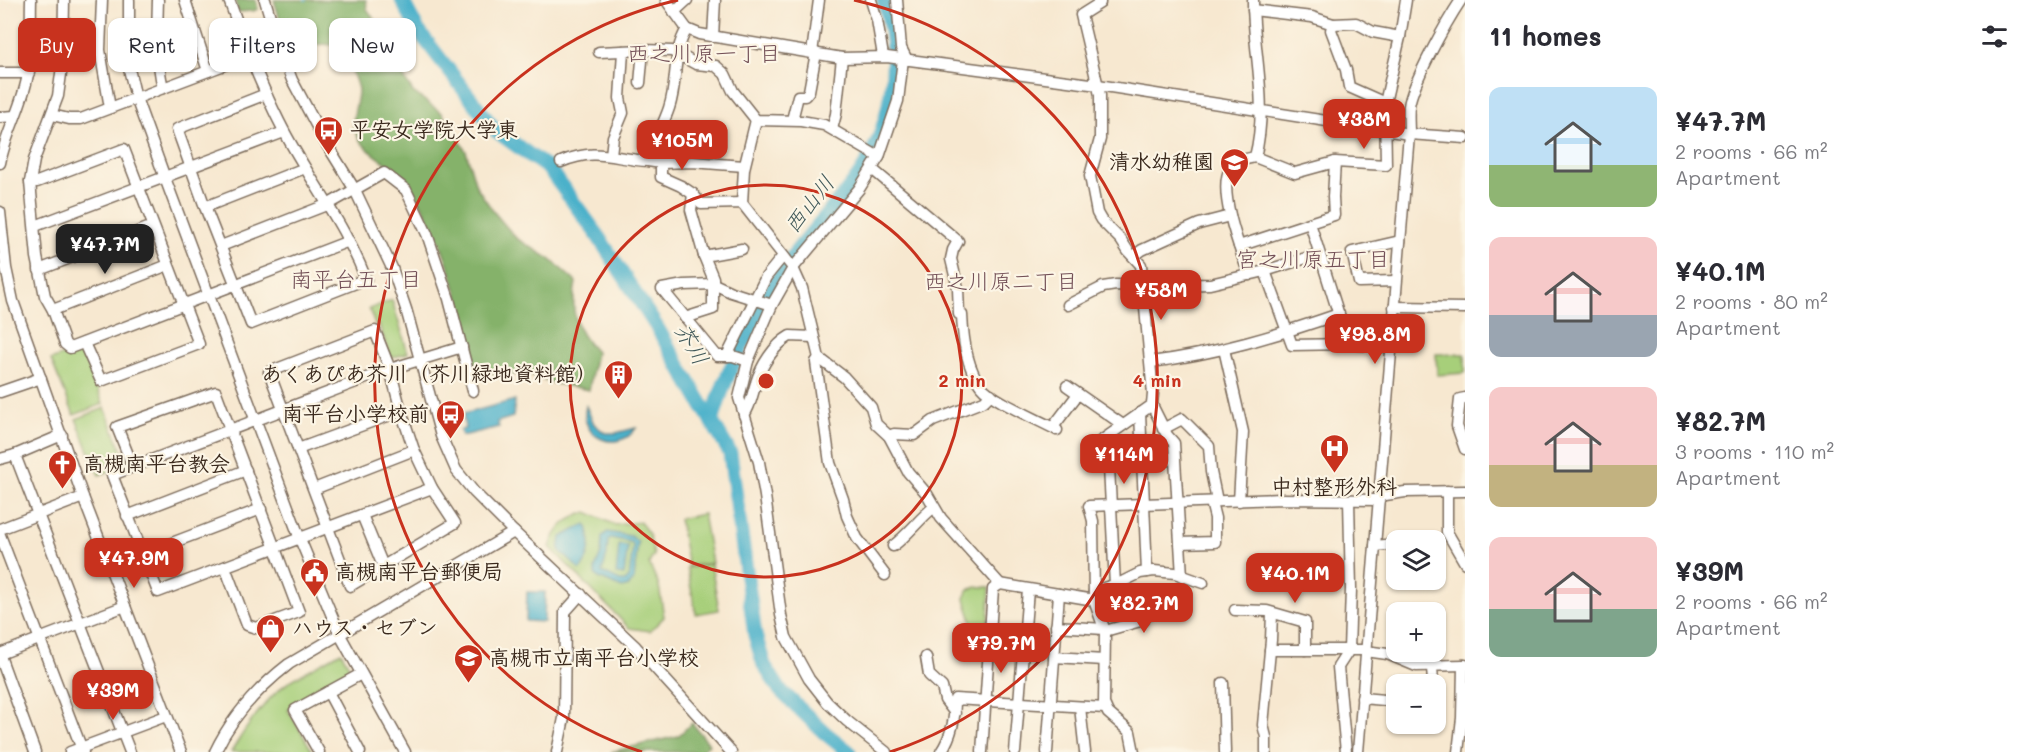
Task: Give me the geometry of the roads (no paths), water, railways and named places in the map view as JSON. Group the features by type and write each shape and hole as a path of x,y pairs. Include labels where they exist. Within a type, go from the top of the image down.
{"street":[{"path":"0,163 4,144 29,73 31,0"},
{"path":"64,0 61,78 52,115 34,160 30,182 39,270 45,296 53,310 65,344 70,348 84,343 349,242"},
{"path":"102,0 100,50 110,108"},
{"path":"129,0 129,69 136,99 300,539 340,635 405,752"},
{"path":"158,0 156,45 163,88"},
{"path":"52,115 69,120 81,120 208,71 185,0"},
{"path":"229,0 235,18"},
{"path":"265,0 292,80 323,138 355,190 392,268 406,309 441,436 456,470 474,492 514,532 636,647 731,752"},
{"path":"687,0 670,4 687,29 713,37 842,58 885,57 1098,85 1409,134 1465,138"},
{"path":"713,37 715,0"},
{"path":"792,120 798,96 806,96 809,91 819,0"},
{"path":"871,0 878,20 885,57"},
{"path":"886,752 827,702 809,680 786,637 759,462 739,398 746,360 792,267 859,189 872,169 874,155 891,125 905,60 901,48 897,0"},
{"path":"1100,0 1100,3 1081,15 1098,85 1100,139 1090,176 1101,220 1117,235 1141,265 1147,344 1151,362 1152,405 1163,429 1174,443 1182,576"},
{"path":"1249,275 1230,216 1227,188 1229,169 1236,163 1255,157 1295,173 1335,162 1386,165 1385,103 1406,0"},
{"path":"1358,752 1409,134 1409,105 1412,94 1445,27 1461,0"},
{"path":"1255,157 1260,136 1262,92 1253,28 1253,5 1312,17 1333,24 1356,23 1373,32 1400,37"},
{"path":"1333,24 1331,30 1346,70 1349,87 1385,103"},
{"path":"648,161 670,106 678,53 687,29"},
{"path":"640,83 643,50"},
{"path":"599,52 643,50 678,53 696,64 716,66 721,69 733,91 756,120"},
{"path":"611,155 613,137 623,113 620,98 623,51"},
{"path":"832,129 836,114 842,58"},
{"path":"256,72 266,94 284,132 328,204 366,279 251,324 177,129 266,94"},
{"path":"0,73 29,73"},
{"path":"0,117 15,116"},
{"path":"756,120 811,122 832,129 874,155"},
{"path":"756,120 744,166 742,203 792,267 802,288 819,358 844,377 871,407 876,424 889,436 908,472 927,494 940,518 1000,584 1059,594 1094,595 1147,572 1163,572 1203,583"},
{"path":"35,226 284,132"},
{"path":"30,182 36,182 124,149 199,344 100,381 84,343"},
{"path":"561,162 583,155 611,155 661,163 692,162 744,166"},
{"path":"1239,246 1334,215 1335,162"},
{"path":"661,163 661,177 693,194 701,204 742,203"},
{"path":"205,207 305,168"},
{"path":"872,169 958,241 951,259 958,288 959,314 962,315 964,340 972,372 982,388 1055,428 1078,394"},
{"path":"221,246 328,204 384,173 406,190 440,267 473,391"},
{"path":"685,318 713,309 714,284 691,210 693,194"},
{"path":"0,212 3,268 13,301 83,497 181,752"},
{"path":"1134,256 1199,224 1230,216"},
{"path":"1310,223 1348,344"},
{"path":"39,270 153,226"},
{"path":"1396,280 1359,282 1352,252 1400,241"},
{"path":"704,256 742,249"},
{"path":"1068,305 1103,287 1210,284 1265,271 1319,254"},
{"path":"730,356 766,277 783,256"},
{"path":"53,310 168,265"},
{"path":"1265,271 1292,345 1348,344 1391,347"},
{"path":"746,360 717,356 662,290 684,285 714,284 731,292 772,304"},
{"path":"1394,307 1465,308"},
{"path":"1151,362 1185,358 1224,349 1339,314"},
{"path":"375,331 390,369 400,411 414,450 432,488 456,524 350,586 269,372 375,331"},
{"path":"744,415 750,405 756,381 763,366 780,344 790,336 813,337"},
{"path":"432,488 158,592 112,474 390,369 462,347"},
{"path":"1224,349 1243,432 1239,501"},
{"path":"819,358 816,362 830,463 847,516 857,538 885,574"},
{"path":"0,392 41,378"},
{"path":"1067,386 1123,425"},
{"path":"133,467 117,427 216,392 299,612 256,628 247,625 225,567"},
{"path":"889,436 914,435 933,421 984,401 991,394"},
{"path":"1465,398 1460,399 1458,426 1465,449"},
{"path":"1088,450 1152,405"},
{"path":"298,449 400,411"},
{"path":"1140,413 1147,572"},
{"path":"1163,429 1182,419 1209,446 1215,542 1180,543"},
{"path":"0,459 62,435"},
{"path":"314,489 414,450"},
{"path":"15,455 130,752"},
{"path":"1109,467 1115,585"},
{"path":"127,516 246,470"},
{"path":"1447,491 1447,532 1465,563"},
{"path":"1105,708 1105,630 1094,595 1093,521 1089,506 1281,498 1349,500 1379,498 1405,492 1465,491"},
{"path":"0,529 83,497"},
{"path":"1346,752 1338,667 1349,650 1351,589 1349,500"},
{"path":"893,546 906,536 918,519 934,507"},
{"path":"143,554 261,509"},
{"path":"362,514 383,566"},
{"path":"215,752 238,713 266,682 289,664 514,532"},
{"path":"0,536 41,640 78,751 166,716"},
{"path":"1375,546 1386,545"},
{"path":"982,752 993,589 1000,584"},
{"path":"1015,752 1028,590"},
{"path":"557,752 564,718 565,612 581,594"},
{"path":"1047,752 1059,594"},
{"path":"1056,626 1105,630 1144,620 1145,615 1174,605"},
{"path":"35,752 0,655 125,606"},
{"path":"1235,610 1268,609 1305,622 1305,650"},
{"path":"1266,752 1263,725 1270,650 1268,609"},
{"path":"1270,650 1366,650 1387,654 1416,666 1464,665 1458,752"},
{"path":"926,657 929,675 942,687 945,700 955,713"},
{"path":"1054,657 1104,660"},
{"path":"1432,666 1432,674"},
{"path":"319,752 295,710 361,674"},
{"path":"1223,683 1225,752"},
{"path":"328,692 360,752"},
{"path":"1362,698 1386,700"},
{"path":"941,752 949,740 955,713 955,699 1105,708 1130,732 1134,752"},
{"path":"1080,707 1085,752"}],"water":[{"path":"515,400 513,417 497,422 499,427 462,436 460,430 465,429 463,414"},
{"path":"586,406 594,424 605,433 636,428 628,436 619,440 601,439 588,426 585,417"},
{"path":"586,524 590,536 590,548 587,559 580,570 559,550 561,537"},
{"path":"607,532 631,536 638,542 634,580 629,586 622,588 595,574 601,553 602,537","holes":["611,538 630,542 633,545 629,577 625,581 620,581 602,572 608,540"]},
{"path":"619,545 628,546 624,575 616,574"},
{"path":"527,592 545,592 544,622 526,621"}],"waterway":[{"name":"芥川","path":"402,0 417,29 495,130 549,169 596,233 658,329 730,453 755,635 764,665 780,690 825,733 849,752"},
{"name":"西山川","path":"712,423 720,394 732,367 774,284 800,246 854,182 878,141 891,95 893,71 890,23 884,0"}],"place":[{"name":"平安女学院大学東","path":"329,156"},
{"name":"清水幼稚園","path":"1235,188"},
{"name":"あくあぴあ芥川（芥川緑地資料館）","path":"618,400"},
{"name":"南平台小学校前","path":"450,440"},
{"name":"中村整形外科","path":"1334,474"},
{"name":"高槻南平台教会","path":"62,490"},
{"name":"高槻南平台郵便局","path":"314,598"},
{"name":"ハウス・セブン","path":"271,654"},
{"name":"高槻市立南平台小学校","path":"468,684"}],"district":[{"name":"西之川原一丁目","path":"704,53"},
{"name":"宮之川原五丁目","path":"1313,259"},
{"name":"南平台五丁目","path":"356,279"},
{"name":"西之川原二丁目","path":"1001,281"}]}
